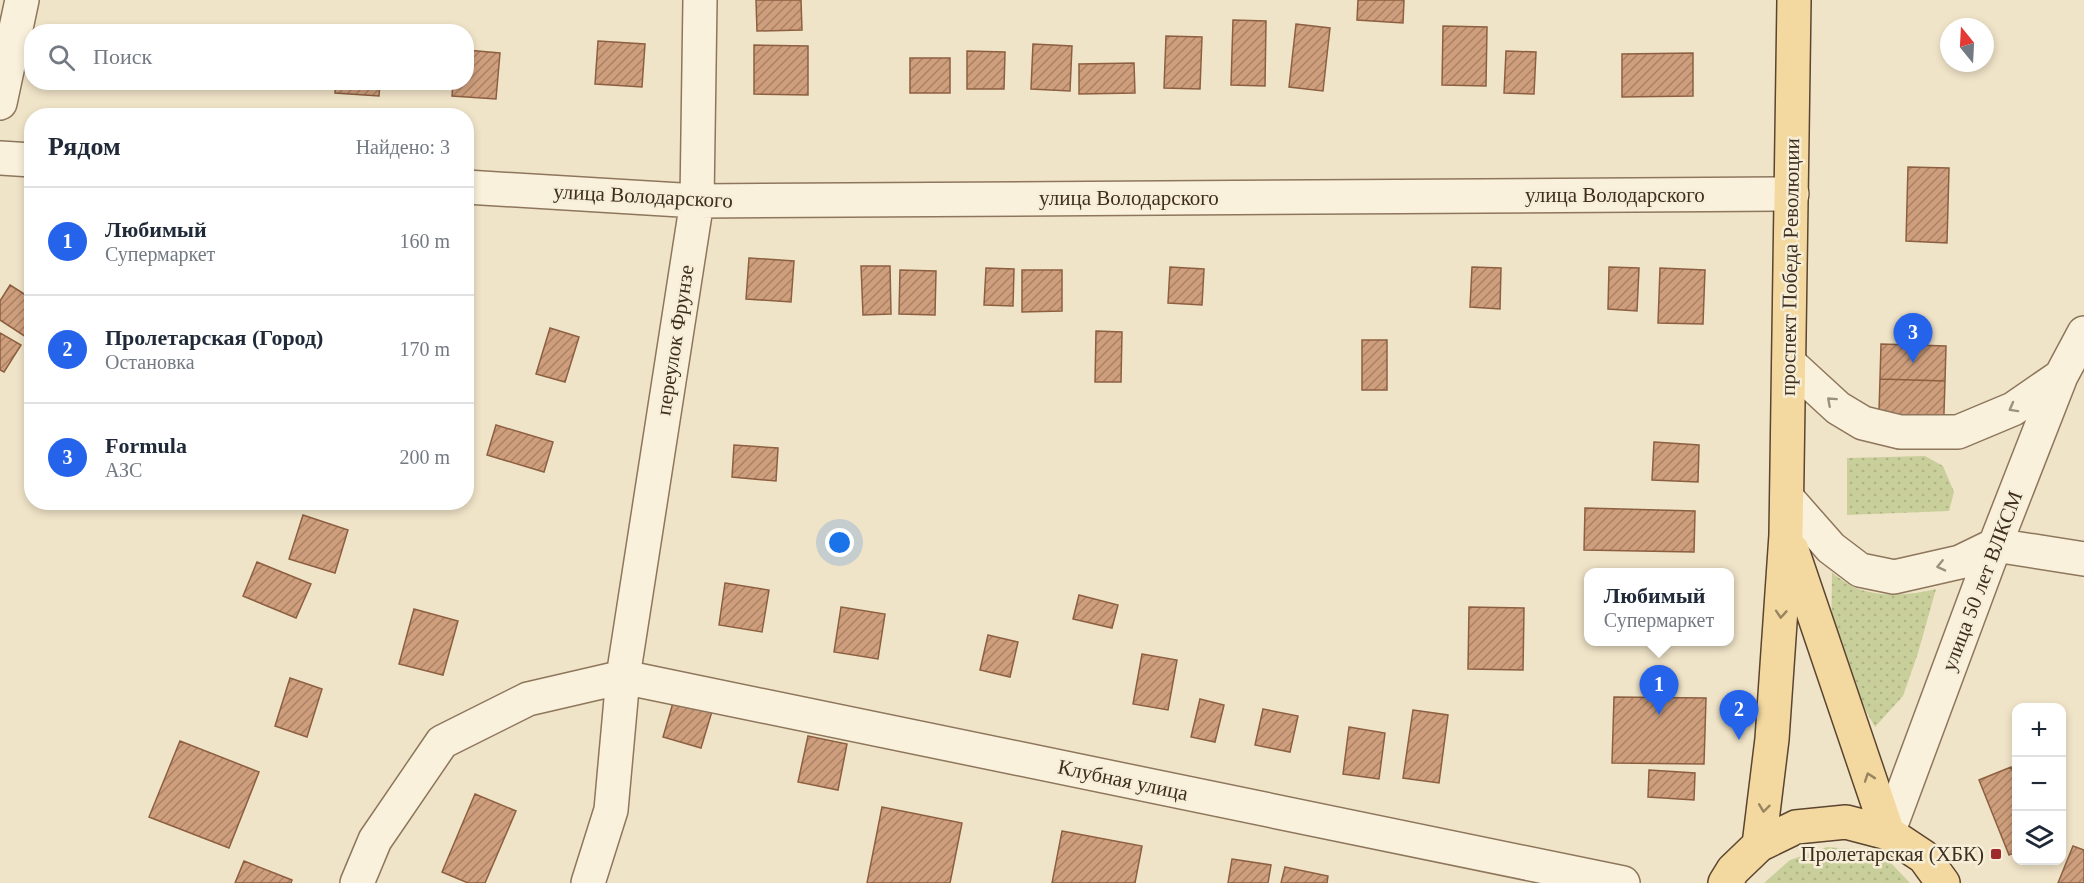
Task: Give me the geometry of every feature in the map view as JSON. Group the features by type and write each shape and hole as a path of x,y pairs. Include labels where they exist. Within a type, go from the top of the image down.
{"main road":[{"name":"проспект Победа Революции","path":"1759,845 1772,738 1786,535 1794,0"},
{"name":"проспект Победа Революции","path":"1786,535 1888,833"},
{"path":"1725,883 1733,870 1759,845 1796,827 1846,822 1888,833 1924,857 1943,883"}],"street":[{"path":"0,103 22,0"},
{"name":"переулок Фрунзе","path":"588,883 611,810 623,677 697,201 700,0"},
{"path":"0,158 24,160"},
{"name":"улица Володарского","path":"474,187 697,201 1792,194"},
{"name":"улица 50 лет ВЛКСМ","path":"1888,833 1995,544 2061,376 2084,333"},
{"path":"1789,363 1838,408 1863,423 1900,432 1958,432 2013,409 2061,376"},
{"path":"1787,498 1831,548 1860,570 1894,577 1959,562 1995,544 2084,559"},
{"path":"357,883 375,840 442,742 528,699 623,677"},
{"name":"Клубная улица","path":"623,677 1623,883"}],"green space":[{"path":"1925,456 1943,466 1954,492 1949,511 1847,515 1847,458"},
{"path":"1832,573 1853,587 1876,593 1907,594 1936,589 1903,696 1875,727 1854,687 1838,645 1832,615"},
{"path":"1827,847 1864,850 1890,862 1910,883 1764,883 1790,860"}],"building":[{"path":"756,0 801,0 802,30 757,31"},
{"path":"1358,0 1404,0 1403,23 1357,20"},
{"path":"1233,20 1266,21 1265,86 1231,85"},
{"path":"1296,24 1330,28 1323,91 1289,87"},
{"path":"1443,26 1487,27 1486,86 1442,85"},
{"path":"1166,36 1202,37 1200,89 1164,88"},
{"path":"598,41 645,44 642,87 595,84"},
{"path":"1033,44 1072,46 1070,91 1031,89"},
{"path":"754,45 808,46 808,95 754,94"},
{"path":"474,51 500,53 496,99 452,96 452,90 474,90"},
{"path":"967,51 1005,52 1004,89 967,89"},
{"path":"1506,51 1536,52 1534,94 1504,93"},
{"path":"1693,53 1693,96 1622,97 1622,54"},
{"path":"910,58 950,58 950,93 910,93"},
{"path":"1134,63 1135,93 1079,94 1079,64"},
{"path":"335,90 379,90 379,96 335,93"},
{"path":"1908,167 1949,168 1947,243 1906,241"},
{"path":"749,258 794,261 791,302 746,299"},
{"path":"861,266 890,266 891,314 863,315"},
{"path":"1170,267 1204,269 1202,305 1168,303"},
{"path":"1472,267 1501,268 1500,309 1470,307"},
{"path":"1609,267 1639,268 1637,311 1608,309"},
{"path":"986,268 1014,269 1013,306 984,305"},
{"path":"1660,268 1705,270 1703,324 1658,323"},
{"path":"900,270 936,271 935,315 899,314"},
{"path":"1022,270 1062,270 1062,311 1022,312"},
{"path":"10,285 24,294 24,336 0,320 0,301"},
{"path":"550,328 579,337 565,382 536,374"},
{"path":"1096,331 1122,332 1121,382 1095,382"},
{"path":"0,333 21,345 4,372 0,370"},
{"path":"1362,340 1387,340 1387,390 1362,390"},
{"path":"1881,344 1946,346 1945,381 1880,379"},
{"path":"1880,379 1945,381 1943,444 1878,442"},
{"path":"496,425 553,442 544,472 487,455"},
{"path":"1654,442 1699,445 1698,482 1652,480"},
{"path":"734,445 778,448 776,481 732,477"},
{"path":"1585,508 1695,511 1694,552 1584,550"},
{"path":"303,515 348,530 335,573 289,559"},
{"path":"257,562 311,584 296,618 243,596"},
{"path":"725,583 769,590 762,632 719,625"},
{"path":"1079,595 1118,605 1112,628 1073,619"},
{"path":"841,607 885,614 878,659 834,652"},
{"path":"1469,607 1524,608 1523,670 1468,669"},
{"path":"414,609 458,621 443,675 399,664"},
{"path":"988,635 1018,642 1010,677 980,670"},
{"path":"1142,654 1177,660 1168,710 1133,704"},
{"path":"290,678 322,689 307,737 275,726"},
{"path":"675,696 713,708 701,748 663,737"},
{"path":"1614,697 1706,698 1704,764 1612,763"},
{"path":"1200,699 1224,705 1215,742 1191,737"},
{"path":"1263,709 1298,716 1290,752 1255,745"},
{"path":"1413,710 1448,715 1439,783 1403,778"},
{"path":"1349,727 1385,733 1379,779 1343,774"},
{"path":"808,736 847,744 838,790 798,782"},
{"path":"180,741 259,772 229,848 149,817"},
{"path":"2011,767 2012,854 2009,855 1979,780"},
{"path":"1649,770 1695,773 1694,800 1648,797"},
{"path":"475,794 516,811 485,883 468,883 442,872"},
{"path":"882,807 962,823 950,883 867,883"},
{"path":"1062,831 1142,846 1135,883 1052,883"},
{"path":"2073,846 2084,850 2084,883 2058,883"},
{"path":"1232,859 1271,865 1268,883 1228,883"},
{"path":"244,861 292,880 291,883 235,883"},
{"path":"1285,867 1328,876 1327,883 1281,883"}],"place":[{"name":"Formula","path":"1913,363"},
{"name":"Любимый","path":"1659,715"},
{"name":"Пролетарская (Город)","path":"1739,740"},
{"name":"Пролетарская (ХБК)","path":"1996,854"}]}
